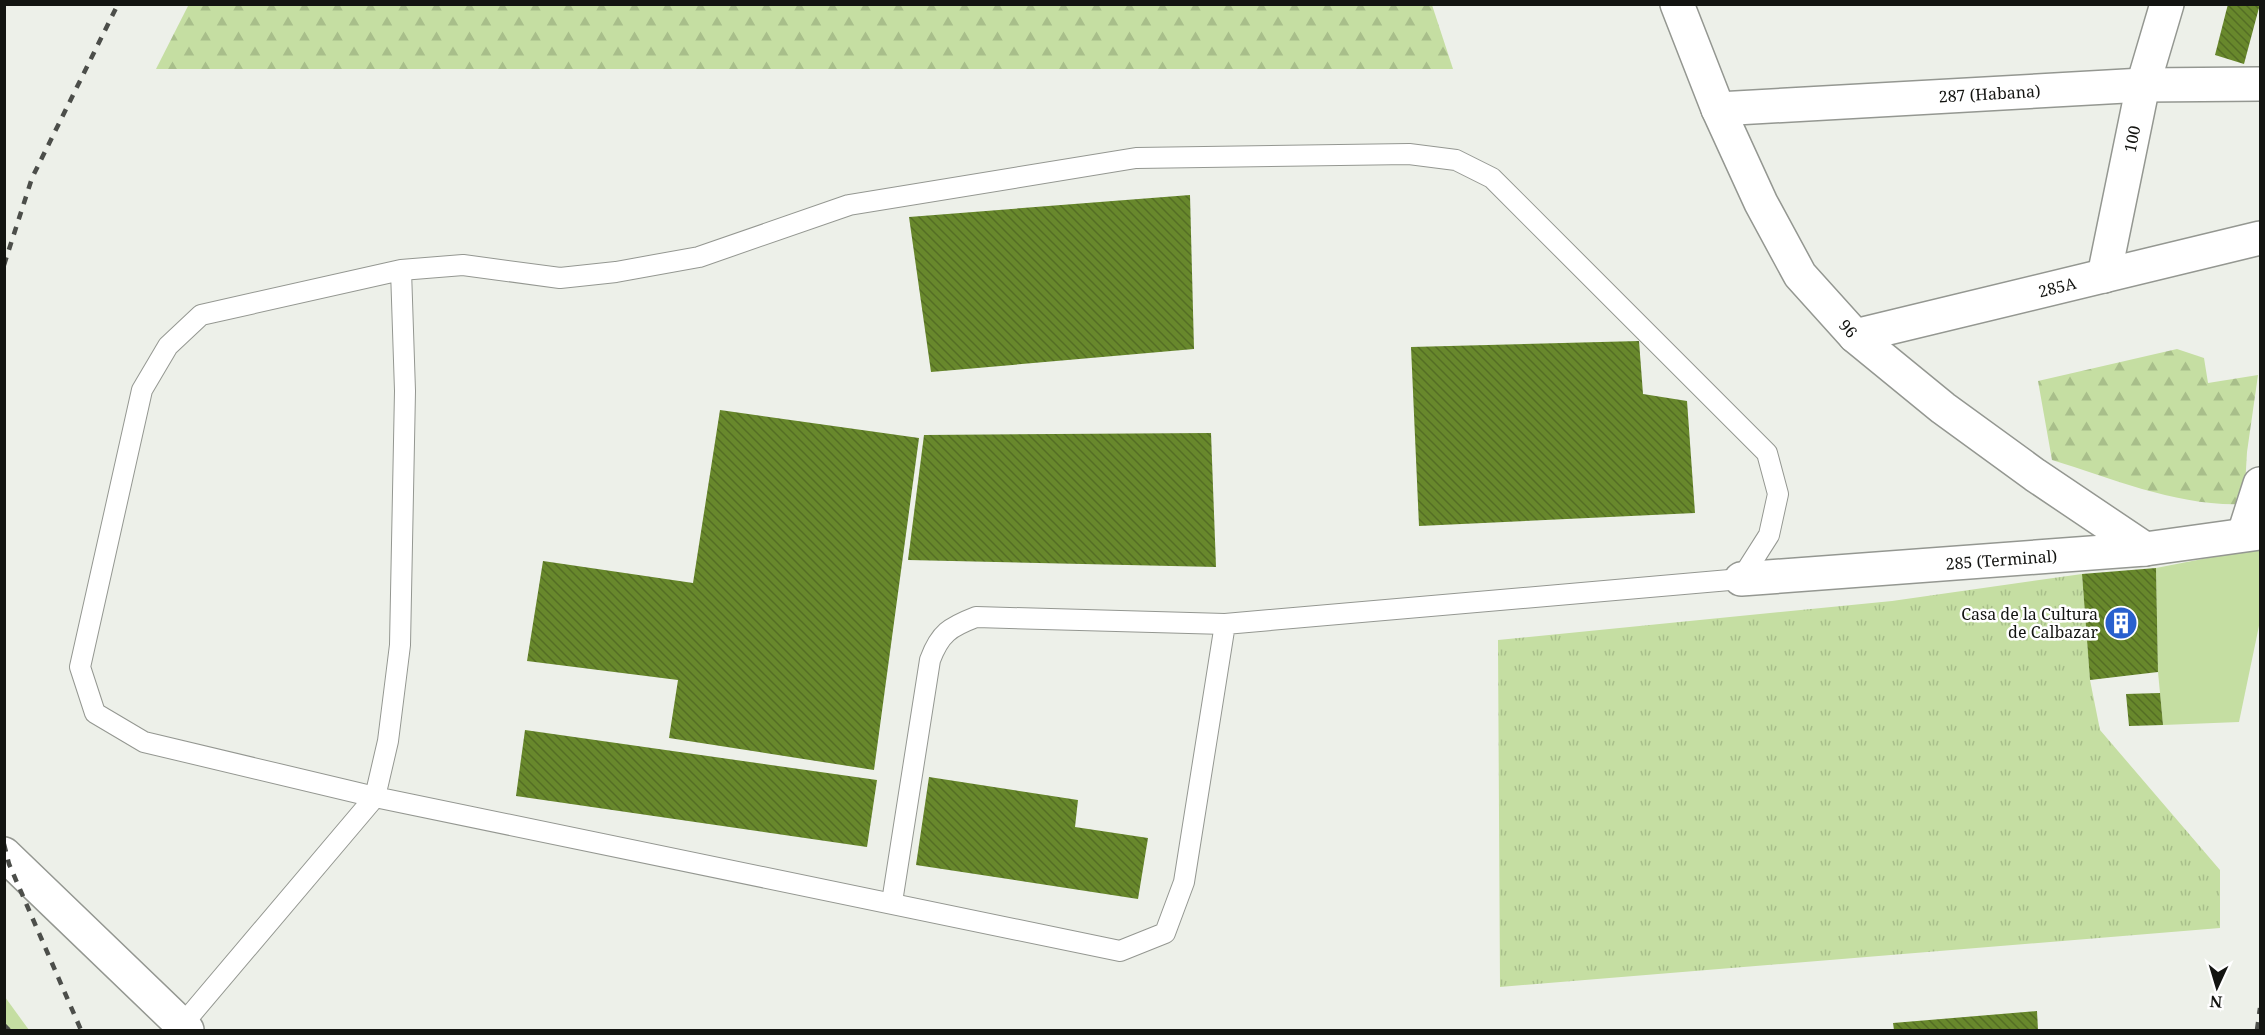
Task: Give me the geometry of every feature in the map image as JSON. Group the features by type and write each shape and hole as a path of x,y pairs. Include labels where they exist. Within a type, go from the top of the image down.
{"street":[{"name":"96","path":"1677,4 1718,109 1761,202 1800,275 1855,336 1989,441 2145,549"},
{"name":"100","path":"2104,276 2143,85 2167,4"},
{"name":"287 (Habana)","path":"1718,109 2143,85 2260,84"},
{"name":"285A","path":"1855,336 2260,238"},
{"path":"2252,534 2260,484"},
{"name":"285 (Terminal)","path":"1741,579 2145,549 2252,534"},
{"path":"4,854 185,1028"}],"lane":[{"path":"892,902 930,660 937,640 954,625 976,617 1225,624 1741,579 1769,535 1778,494 1767,453 1492,178 1456,160 1409,154 1136,158 849,205 699,257 616,272 560,278 463,265 400,270 201,315 168,346 142,390 80,667 95,713 144,742 375,797 892,902 1120,951 1165,933 1184,882 1225,624"},
{"path":"185,1028 375,797 388,741 400,645 405,391 400,270"}],"green space":[{"path":"189,4 1432,5 1453,69 156,69"},
{"path":"2177,349 2204,358 2208,383 2258,375 2247,452 2244,504 2220,504 2171,496 2052,460 2038,381"},
{"path":"2259,548 2260,621 2239,722 2163,725 2158,672 2156,568"},
{"path":"2082,574 2090,680 2100,730 2220,870 2220,928 1500,987 1498,640 1892,601"},
{"path":"5,997 29,1030 5,1030"}],"building":[{"path":"2228,4 2260,4 2244,64 2215,55"},
{"path":"1190,195 1194,349 931,372 909,217"},
{"path":"1639,341 1643,394 1687,401 1695,513 1419,526 1411,347"},
{"path":"720,410 919,438 874,770 669,738 678,680 527,661 543,561 693,583"},
{"path":"1211,433 1216,567 908,560 924,435"},
{"name":"Casa de la Cultura de Calbazar","path":"2156,568 2158,672 2090,680 2082,574"},
{"path":"2160,693 2163,725 2129,726 2126,694"},
{"path":"525,730 877,780 867,847 516,796"},
{"path":"929,777 1078,800 1075,827 1148,838 1138,899 916,865"},
{"path":"2037,1011 2038,1030 1894,1030 1893,1023"}],"railway":[{"path":"4,265 32,178 118,4"},
{"path":"4,844 9,864 81,1030"},
{"path":"2257,1030 2260,1008"},
{"path":"4,1025 9,1030"}],"place":[{"name":"Casa de la Cultura de Calbazar","path":"2121,623"}]}
